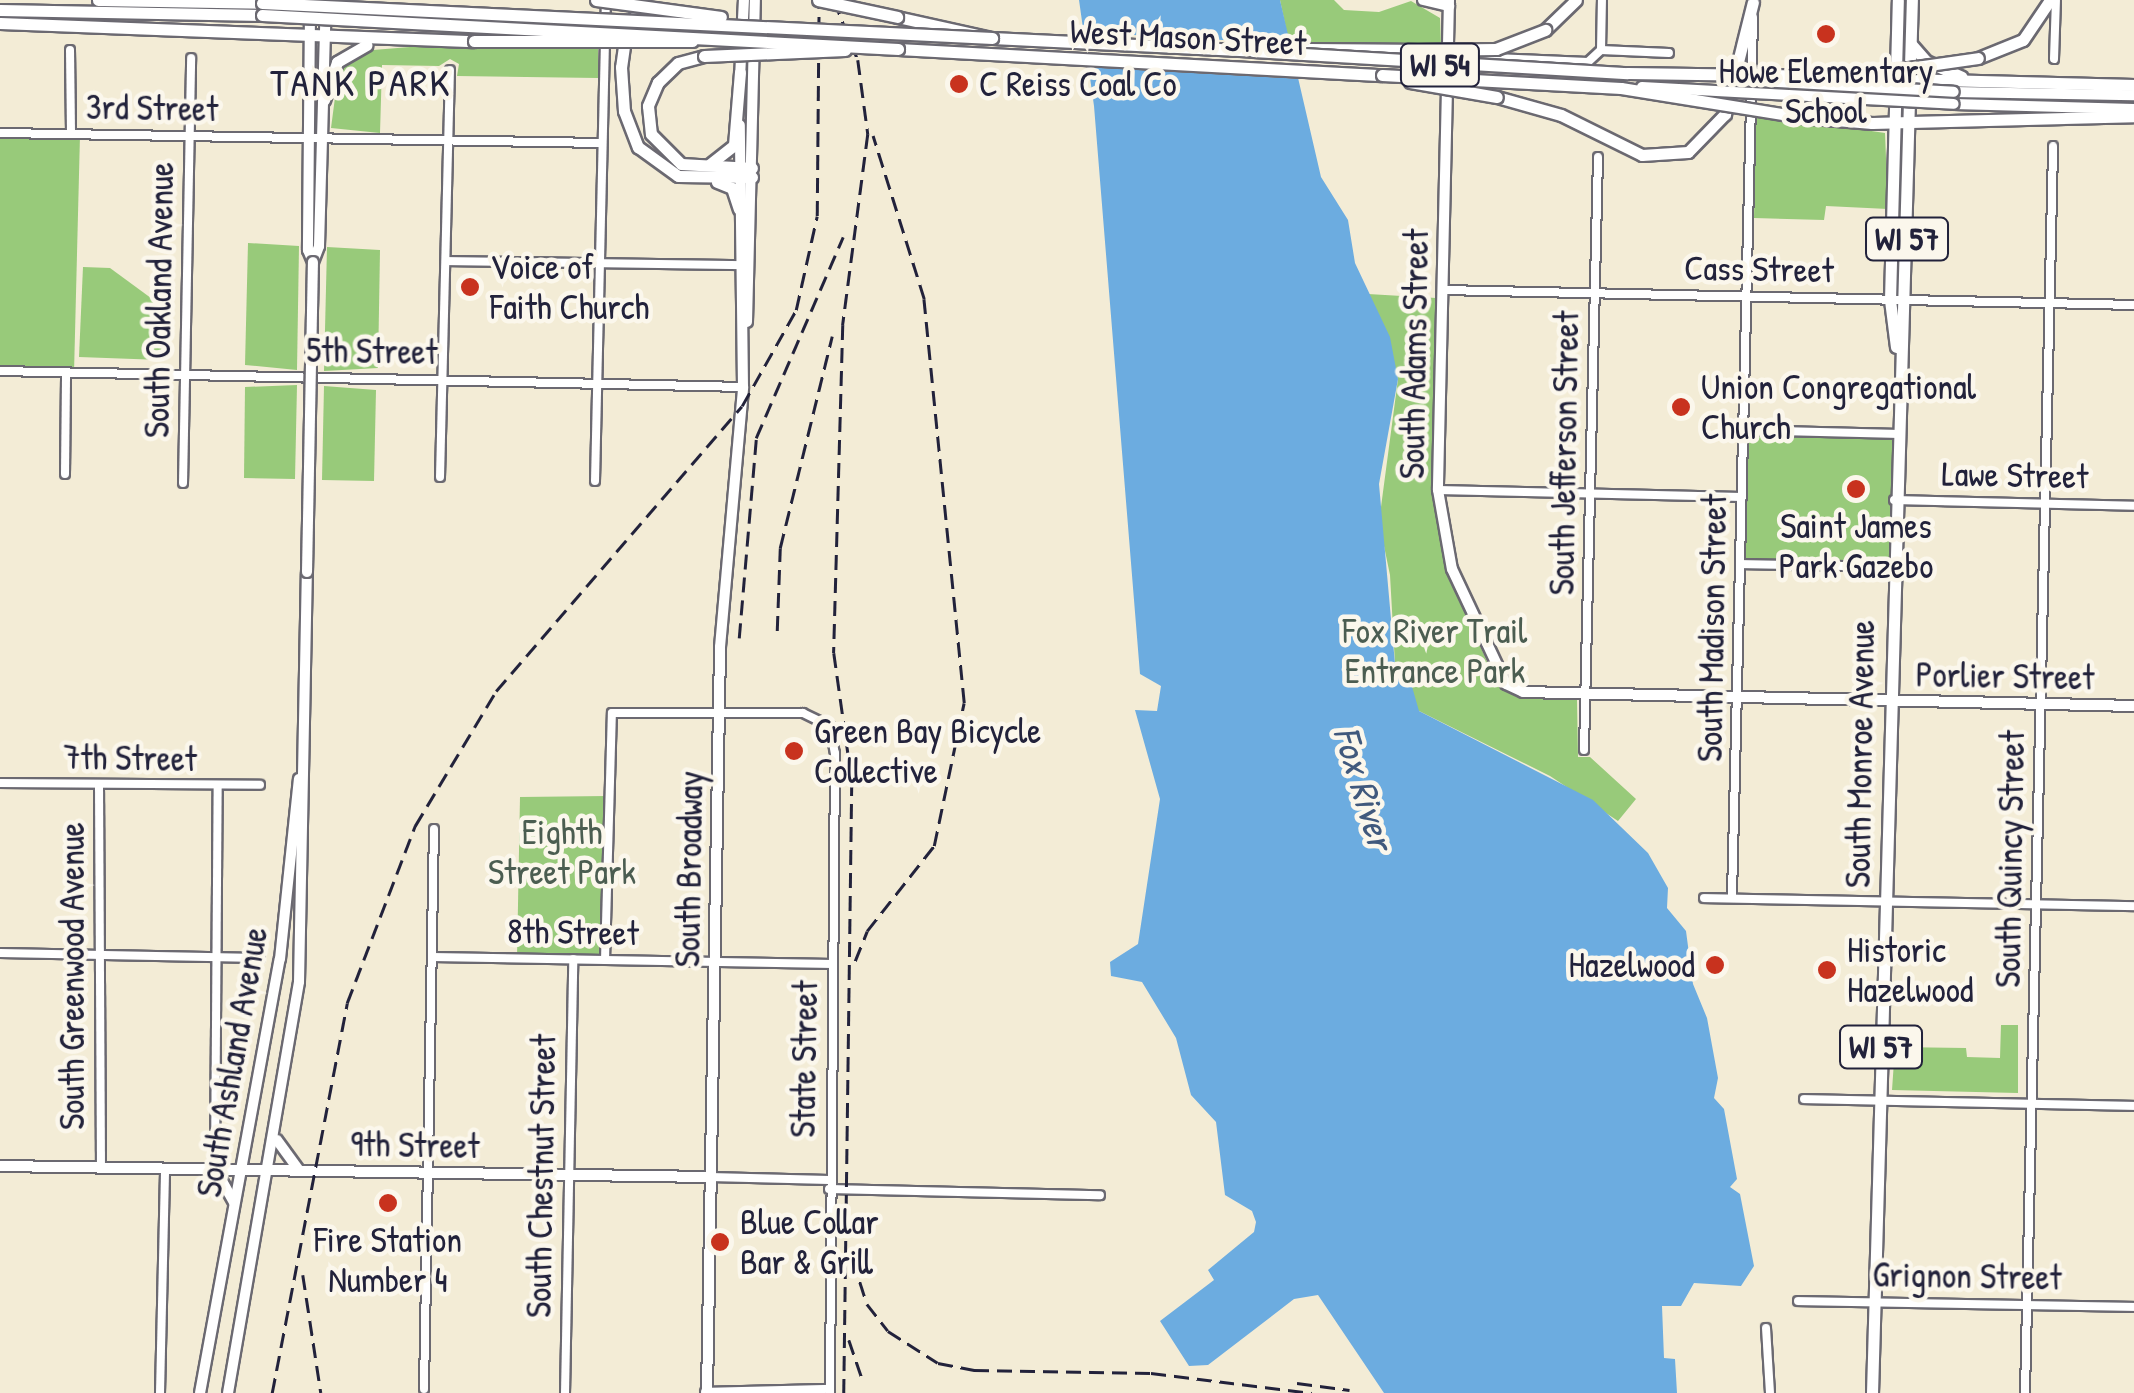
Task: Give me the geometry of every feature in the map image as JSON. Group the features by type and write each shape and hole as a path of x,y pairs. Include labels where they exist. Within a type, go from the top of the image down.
{"main road":[{"name":"West Mason Street","path":"98,0 1621,88"},
{"path":"596,0 734,22"},
{"path":"644,0 624,41 624,111 644,154 727,184 739,209"},
{"path":"818,0 992,38"},
{"path":"1254,52 1484,50 1545,30 1576,0"},
{"name":"South Monroe Avenue","path":"1898,0 1890,300 1898,356"},
{"name":"South Monroe Avenue","path":"1872,1393 1898,356 1905,300 1912,0"},
{"name":"WI 54","path":"1627,74 1889,76 1978,58 2023,40 2053,0"},
{"path":"1382,75 1542,108 1633,152 1660,158 1688,152 1718,128 1753,1"},
{"name":"West Mason Street","path":"0,10 262,9 734,22 1627,74"},
{"path":"0,23 324,40 740,37"},
{"path":"324,100 344,53 386,41"},
{"path":"1912,44 1944,71 2001,81"},
{"path":"746,172 687,172 656,144 649,99 666,72 698,56 898,49"},
{"path":"687,172 718,162 732,148 740,72"},
{"path":"1897,79 2134,85"},
{"name":"WI 54","path":"1621,88 1800,117 1896,122"},
{"path":"1896,122 2134,112"}],"street":[{"name":"South Ashland Avenue","path":"310,0 308,138 313,262"},
{"name":"South Ashland Avenue","path":"228,1393 277,1131 302,959 313,262 326,0"},
{"path":"595,481 606,0"},
{"name":"South Broadway","path":"744,0 740,72 746,172 739,209 744,264"},
{"name":"South Broadway","path":"705,1392 722,610 743,387 746,172 755,0"},
{"path":"1422,0 1449,3"},
{"path":"1601,50 1602,0"},
{"path":"2053,0 2054,59"},
{"name":"South Madison Street","path":"1732,898 1753,1"},
{"name":"South Adams Street","path":"1449,3 1438,490 1461,592 1498,673 1516,690"},
{"path":"70,50 71,134"},
{"path":"1448,56 1584,62 1601,50 1669,53"},
{"name":"South Oakland Avenue","path":"183,483 190,58"},
{"path":"440,478 450,70"},
{"name":"West Mason Street","path":"1627,74 2134,112"},
{"name":"West Mason Street","path":"1621,88 1954,98 2134,96"},
{"name":"3rd Street","path":"0,133 602,143"},
{"name":"South Quincy Street","path":"2025,1393 2053,146"},
{"name":"South Jefferson Street","path":"1584,750 1598,157"},
{"path":"446,260 744,264"},
{"name":"Cass Street","path":"1443,290 2134,306"},
{"name":"5th Street","path":"0,371 743,387"},
{"path":"65,474 66,372"},
{"path":"1744,430 1896,434"},
{"path":"1438,490 1742,497"},
{"name":"Lawe Street","path":"1894,500 2134,506"},
{"path":"1741,564 1893,567"},
{"name":"Porlier Street","path":"1516,690 2134,706"},
{"path":"605,960 608,722 612,713 719,712"},
{"name":"State Street","path":"719,712 803,714 830,726 830,1391"},
{"name":"South Ashland Avenue","path":"200,1393 280,959 303,738"},
{"name":"7th Street","path":"0,783 260,785"},
{"name":"South Greenwood Avenue","path":"100,785 101,1168"},
{"path":"218,787 215,1169 230,1185 235,1207"},
{"path":"424,1389 434,828"},
{"path":"1704,898 2134,906"},
{"path":"0,953 260,958"},
{"name":"8th Street","path":"432,957 833,964"},
{"path":"280,959 302,959"},
{"name":"South Chestnut Street","path":"565,1393 572,959"},
{"path":"1804,1099 2134,1106"},
{"path":"277,1131 281,1152 300,1170"},
{"name":"9th Street","path":"0,1166 710,1178 1100,1195"},
{"path":"160,1393 165,1168"},
{"name":"Grignon Street","path":"1798,1301 2134,1307"},
{"path":"1766,1328 1770,1393"},
{"path":"705,1392 830,1391"}],"green space":[{"path":"1280,0 1334,0 1344,10 1379,12 1411,1 1440,18 1441,44 1289,43"},
{"path":"434,45 598,46 598,78 457,76 459,64 450,59 439,66 382,65 380,133 331,128 339,67 361,51"},
{"path":"1756,114 1885,133 1888,209 1826,206 1824,220 1754,218"},
{"path":"0,133 80,135 74,373 0,371"},
{"path":"248,243 299,246 297,370 245,365"},
{"path":"327,247 380,250 378,368 324,371"},
{"path":"83,267 110,268 155,301 163,325 161,360 79,357"},
{"name":"Fox River Trail Entrance Park","path":"1368,294 1436,298 1433,493 1445,568 1498,686 1519,698 1577,700 1578,757 1590,757 1636,799 1618,821 1550,776 1419,711 1371,708 1411,683 1395,664 1390,575 1379,522 1398,379"},
{"path":"297,385 295,479 244,478 245,387"},
{"path":"324,386 376,390 374,481 322,480"},
{"path":"1744,430 1896,434 1893,567 1741,564"},
{"name":"Eighth Street Park","path":"607,796 605,960 517,958 520,797"},
{"path":"2001,1025 2018,1025 2018,1093 1892,1090 1895,1047 1966,1048 1967,1057 2000,1058"}],"water":[{"name":"Fox River","path":"1079,0 1280,0 1321,177 1348,220 1355,263 1390,337 1398,379 1379,484 1395,664 1411,683 1419,711 1593,800 1648,853 1668,888 1667,908 1686,931 1693,984 1707,1018 1718,1078 1714,1098 1724,1109 1737,1179 1730,1187 1740,1194 1754,1266 1741,1286 1694,1283 1681,1306 1662,1306 1664,1358 1675,1359 1677,1393 1384,1393 1318,1295 1294,1299 1208,1365 1189,1366 1160,1321 1214,1280 1208,1270 1254,1232 1256,1222 1252,1211 1225,1195 1216,1122 1191,1095 1176,1038 1142,982 1111,976 1110,962 1138,944 1160,799 1135,710 1157,711 1161,686 1140,674 1094,106"}],"pier":[{"path":"1081,32 1294,44 1304,79 1084,67"}],"railway":[{"path":"272,1393 347,1003 415,826 496,691 742,406 796,310 817,216 819,0"},
{"path":"834,0 858,60 868,134 843,325 834,653 852,781 844,1393"},
{"path":"855,961 867,931 934,846 964,703 924,299 873,136"},
{"path":"739,638 756,438 843,237"},
{"path":"777,631 780,548 832,336"},
{"path":"853,1260 867,1304 888,1331 938,1363 974,1370 1151,1373 1312,1393"},
{"path":"303,1275 321,1393"},
{"path":"849,1340 862,1378"},
{"path":"1297,1383 1350,1390"}],"place":[{"name":"Howe Elementary School","path":"1826,34"},
{"name":"C Reiss Coal Co","path":"959,84"},
{"name":"Voice of Faith Church","path":"470,287"},
{"name":"Union Congregational Church","path":"1681,407"},
{"name":"Saint James Park Gazebo","path":"1856,489"},
{"name":"Green Bay Bicycle Collective","path":"794,751"},
{"name":"Hazelwood","path":"1715,965"},
{"name":"Historic Hazelwood","path":"1827,970"},
{"name":"Fire Station Number 4","path":"388,1203"},
{"name":"Blue Collar Bar & Grill","path":"720,1242"}],"district":[{"name":"TANK PARK","path":"361,83"}]}
